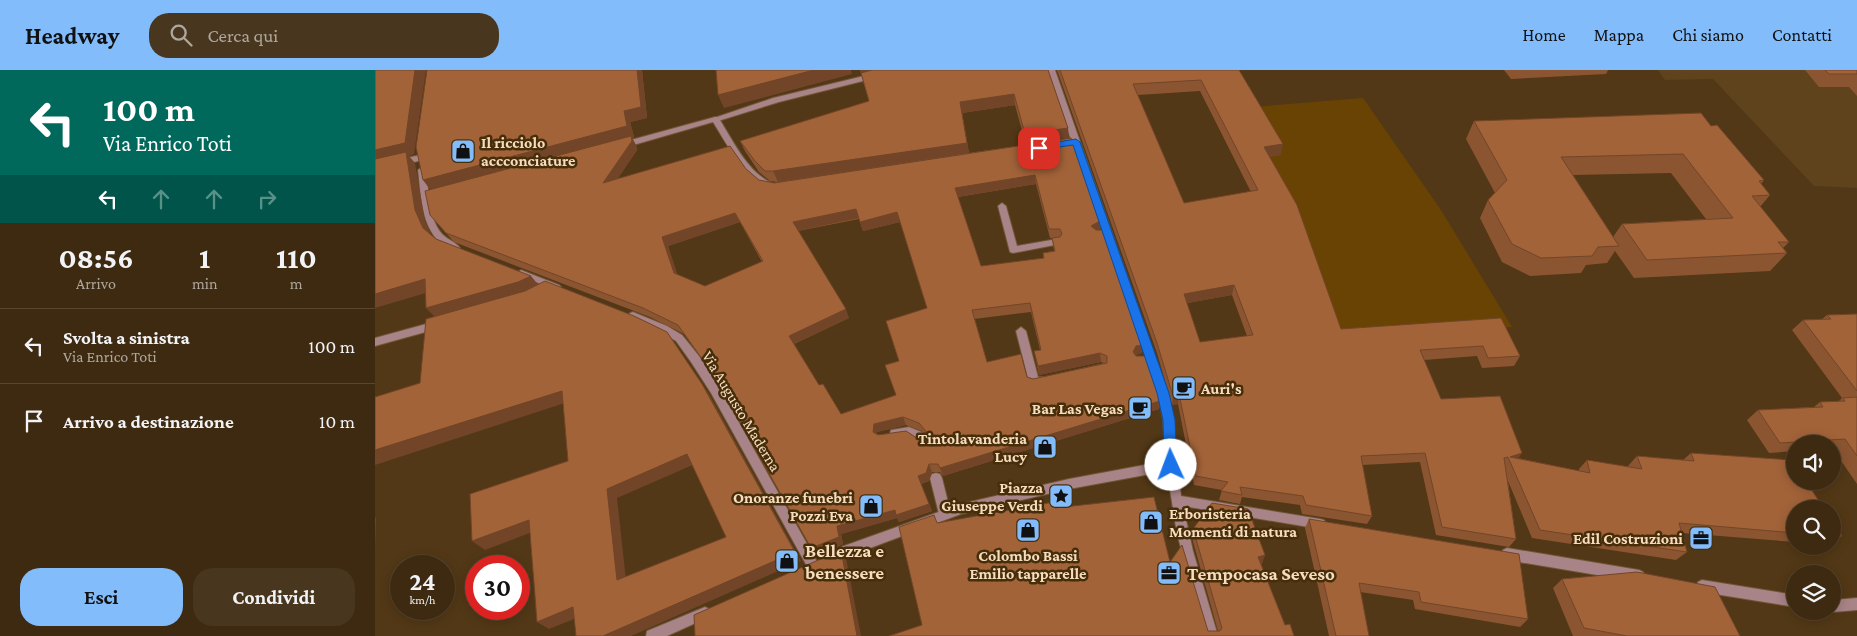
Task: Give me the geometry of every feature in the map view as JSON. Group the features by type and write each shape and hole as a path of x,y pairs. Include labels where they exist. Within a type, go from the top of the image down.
{"street":[{"path":"1051,70 1071,143 1108,234 1166,406 1176,500 1212,636"},
{"path":"611,148 776,100 879,75"},
{"path":"715,119 755,176 767,186 778,187"},
{"path":"375,168 421,153 437,236 450,246 467,252"},
{"path":"1002,206 1013,250 1057,242"},
{"path":"1097,235 1108,234"},
{"path":"511,269 559,288 544,292"},
{"name":"Via Augusto Maderna","path":"619,311 664,329 679,338 695,359 715,390 808,566 945,514"},
{"path":"375,342 448,322"},
{"path":"1021,332 1034,382 1053,378"},
{"path":"1139,360 1151,357"},
{"path":"882,437 905,431 914,432 921,436 926,444"},
{"path":"936,478 945,514 1069,484 1171,465"},
{"path":"1176,500 1333,526"},
{"path":"1490,551 1648,577"},
{"path":"1687,584 1786,600"},
{"path":"1841,605 1857,604"},
{"path":"652,636 720,606"}],"shaded area":[{"path":"1658,70 1857,70 1857,188 1814,186 1713,79 1665,80"},
{"path":"1363,98 1441,210 1512,327 1336,334 1259,158 1280,155 1253,107"}],"building":[{"path":"375,70 415,70 405,143 375,150"},
{"path":"427,70 637,70 641,107 624,111 627,126 423,180 416,147"},
{"path":"716,70 814,70 718,95"},
{"path":"872,70 1048,70 1068,128 1025,134 1014,94 960,102 967,143 765,171 740,141 869,101 861,73"},
{"path":"1060,70 1239,70 1283,144 1264,147 1297,205 1341,329 1501,318 1520,356 1488,358 1483,346 1420,350 1441,399 1500,396 1522,453 1510,457 1590,473 1587,460 1642,469 1637,456 1694,461 1691,453 1786,460 1786,490 1812,490 1818,500 1786,500 1786,532 1679,523 1687,552 1540,530 1508,457 1504,458 1516,539 1442,527 1425,453 1361,456 1372,516 1306,505 1303,496 1240,487 1242,495 1221,491 1228,482 1196,476 1179,394 1173,396 1157,343","holes":["1201,80 1258,190 1184,203 1133,84","1234,285 1253,335 1200,342 1184,294"]},
{"path":"1825,70 1857,70 1857,74 1829,74"},
{"path":"1701,113 1711,126 1717,125 1764,180 1759,181 1770,195 1752,196 1789,242 1778,242 1787,253 1647,260 1622,224 1733,218 1683,154 1561,157 1619,246 1598,247 1592,256 1541,258 1512,244 1488,200 1507,180 1474,121"},
{"path":"631,136 632,141 603,183 730,146 746,169 759,180 774,183 1071,138 1100,221 1091,226 1096,230 1103,230 1143,345 1136,346 1133,352 1136,356 1147,356 1160,401 940,468 938,464 929,464 926,473 918,476 929,504 896,515 895,510 837,526 839,537 811,548 715,377 678,325 643,308 446,233 430,215 425,191","holes":["1035,175 1049,229 1060,229 1062,234 1060,237 1052,238 1055,251 1043,253 1044,258 981,266 955,188","856,209 860,222 897,212 927,308 886,321 899,361 885,365 896,395 841,414 823,384 819,385 789,336 846,309 793,222","735,213 763,261 705,286 674,273 662,237","1030,303 1041,350 1034,351 1038,366 1100,353 1107,356 1107,363 1033,379 1027,377 1021,354 987,362 972,310","903,417 919,423 930,436 928,441 923,442 906,431 878,435 873,432 874,424"]},
{"path":"406,152 415,210 423,228 436,239 531,276 518,282 426,308 425,279 375,294 375,159"},
{"path":"545,281 634,316 667,332 702,384 795,552 603,636 576,636 573,607 537,622 529,520 472,541 470,494 568,461 562,391 375,450 375,397 420,383 426,319 525,291","holes":["687,454 726,537 617,580 607,489"]},
{"path":"1857,314 1857,391 1803,320 1831,319 1827,315"},
{"path":"1857,397 1857,456 1845,439 1841,439 1841,435 1786,435 1786,443 1780,443 1758,410 1823,407 1820,402 1845,401 1843,398"},
{"path":"1154,497 1170,562 1182,545 1208,631 1220,631 1222,628 1193,529 1212,503 1248,509 1265,555 1258,557 1285,625 1290,624 1294,636 889,636 922,625 899,527 934,515 937,523 1054,502 1055,508"},
{"path":"1309,519 1519,554 1528,619 1421,602 1419,592 1359,583 1369,636 1336,636"},
{"path":"841,550 857,636 695,636 694,615"},
{"path":"1637,572 1715,587 1740,636 1627,636 1584,628 1562,579"}],"place":[{"name":"Il ricciolo accconciature","path":"463,151"},
{"name":"Auri's","path":"1184,388"},
{"name":"Bar Las Vegas","path":"1140,408"},
{"name":"Tintolavanderia Lucy","path":"1045,447"},
{"name":"Piazza Giuseppe Verdi","path":"1061,496"},
{"name":"Onoranze funebri Pozzi Eva","path":"871,506"},
{"name":"Erboristeria Momenti di natura","path":"1151,522"},
{"name":"Colombo Bassi Emilio tapparelle","path":"1028,530"},
{"name":"Edil Costruzioni","path":"1701,538"},
{"name":"Bellezza e benessere","path":"787,561"},
{"name":"Tempocasa Seveso","path":"1169,573"}],"route":[{"path":"1039,148 1076,142 1163,393 1169,420 1171,465"}]}
